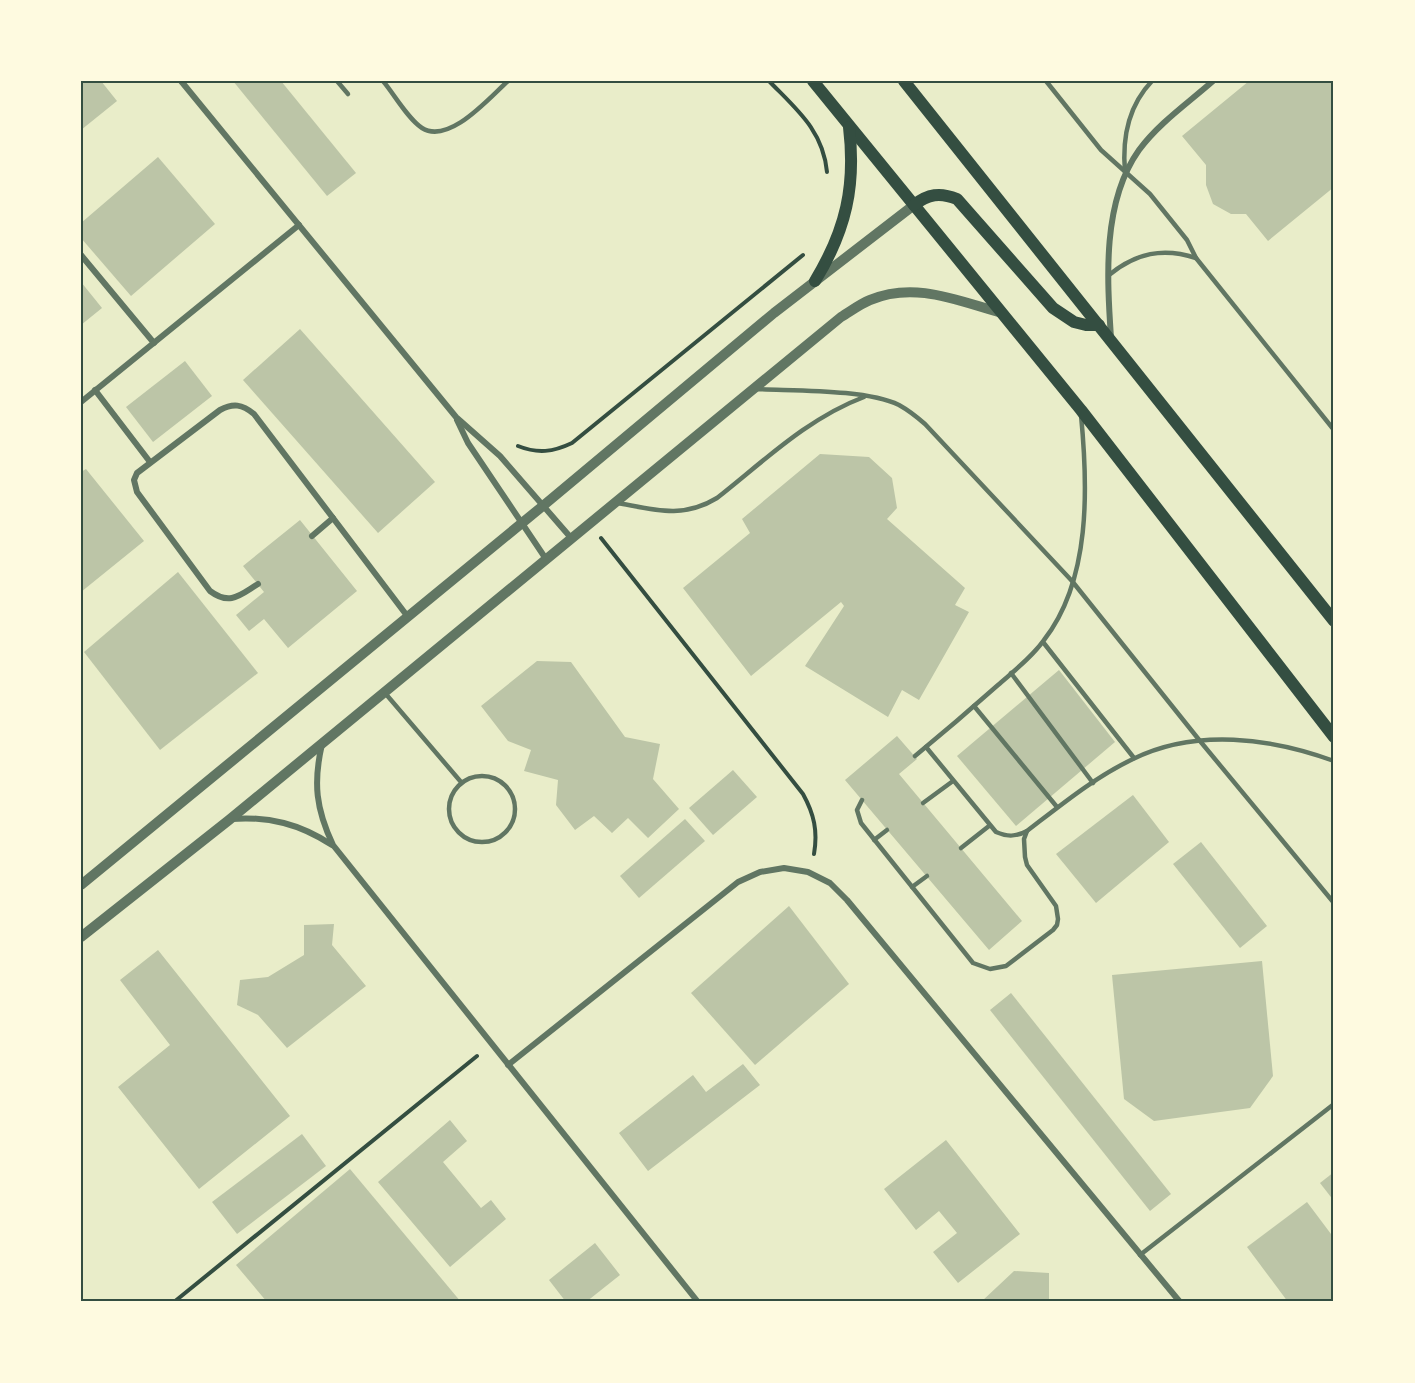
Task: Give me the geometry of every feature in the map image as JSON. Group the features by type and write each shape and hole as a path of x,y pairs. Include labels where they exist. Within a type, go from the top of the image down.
{"main road":[{"path":"813,81 1081,410 1334,737"},
{"path":"904,81 1334,620"},
{"path":"815,281 829,258 848,207 852,180 849,126"},
{"path":"914,205 934,194 946,194 957,199 1053,308 1074,322 1099,325"}],"street":[{"path":"181,81 456,417 496,452 572,539"},
{"path":"1112,341 1110,275 1112,225 1126,174 1139,150 1154,133 1213,81"},
{"path":"81,885 815,281 914,205"},
{"path":"81,402 299,225"},
{"path":"81,255 154,343"},
{"path":"81,937 230,820 841,317 869,300 891,293 914,291 937,294 1002,313"},
{"path":"95,390 150,462"},
{"path":"258,584 235,598 217,597 210,591 137,492 134,480 137,473 150,462 228,405 247,408 254,414 408,617"},
{"path":"456,417 468,443 546,559"},
{"path":"312,536 333,518"},
{"path":"323,742 316,784 318,805 333,845 698,1302"},
{"path":"230,820 273,819 314,833 333,845"},
{"path":"508,1065 738,882 760,872 784,868 808,872 830,883 847,900 1180,1302"}],"lane":[{"path":"337,81 348,94"},
{"path":"383,81 415,122 430,131 439,132 456,126 508,81"},
{"path":"1046,81 1101,150 1150,194 1188,240 1196,258 1334,430"},
{"path":"1126,174 1125,137 1129,119 1136,102 1152,81"},
{"path":"1110,275 1121,265 1150,253 1166,251 1196,258"},
{"path":"753,389 822,392 882,399 898,404 925,424 1072,581 1334,903"},
{"path":"615,502 674,512 704,506 809,426 836,409 865,397"},
{"path":"915,756 974,706 1043,642 1060,613 1079,554 1086,499 1081,410"},
{"path":"1043,642 1134,758"},
{"path":"1011,673 1093,783"},
{"path":"384,692 461,782"},
{"path":"974,706 1057,807"},
{"path":"926,747 989,826 1004,836 1020,835 1093,783 1134,758 1158,750 1200,741 1234,739 1268,742 1301,749 1334,761"},
{"path":"486,775 498,779 508,787 514,799 516,813 512,825 503,835 491,841 478,842 466,838 456,830 450,818 449,805 453,792 461,782 473,776 486,775"},
{"path":"923,803 953,780"},
{"path":"862,800 857,810 858,817 874,840 973,963 990,969 1006,966 1053,930 1058,919 1056,906 1027,865 1023,848 1027,831"},
{"path":"961,848 989,826"},
{"path":"874,840 887,830"},
{"path":"912,887 927,876"},
{"path":"1140,1255 1334,1104"}],"path":[{"path":"769,81 812,126 821,147 827,179"},
{"path":"513,445 543,453 558,450 573,443 805,253"},
{"path":"590,524 804,794 816,824 817,841 808,872"},
{"path":"174,1302 492,1044"}],"building":[{"path":"81,81 101,81 117,101 81,130"},
{"path":"233,81 281,81 356,173 327,196"},
{"path":"1249,81 1334,81 1334,187 1268,241 1246,214 1231,214 1213,204 1206,185 1206,165 1182,136"},
{"path":"158,157 215,224 131,296 81,238 81,223"},
{"path":"81,282 102,308 81,325"},
{"path":"300,329 435,482 378,533 243,380"},
{"path":"185,361 212,396 153,442 126,407"},
{"path":"820,454 869,457 892,478 897,508 887,519 965,588 955,605 969,612 919,700 902,690 888,717 805,666 844,606 841,602 751,676 683,588 750,533 742,519"},
{"path":"86,469 144,541 81,592 81,472"},
{"path":"300,520 357,591 288,648 264,619 249,631 236,615 264,592 243,566"},
{"path":"178,572 258,673 160,750 84,652"},
{"path":"537,661 571,662 625,737 660,744 653,779 679,809 648,838 628,818 612,833 594,816 575,830 556,805 558,780 524,771 531,750 508,741 481,706"},
{"path":"1059,670 1115,742 1016,826 957,756"},
{"path":"897,736 917,759 899,774 1022,921 989,950 845,780"},
{"path":"733,770 757,797 713,835 689,808"},
{"path":"1133,795 1169,842 1096,903 1056,854"},
{"path":"685,819 705,841 639,898 620,876"},
{"path":"1201,842 1267,926 1240,948 1173,864"},
{"path":"789,906 849,984 755,1065 691,993"},
{"path":"334,924 332,945 366,986 287,1048 258,1015 237,1005 240,980 268,977 304,955 304,925"},
{"path":"158,950 290,1116 199,1189 118,1087 170,1045 120,980"},
{"path":"1262,961 1273,1076 1250,1108 1154,1121 1124,1099 1112,975"},
{"path":"1011,993 1171,1194 1150,1211 990,1010"},
{"path":"743,1064 760,1085 648,1171 619,1133 693,1075 706,1092"},
{"path":"450,1120 467,1141 443,1162 481,1208 491,1200 506,1219 450,1267 378,1182"},
{"path":"302,1134 326,1166 237,1234 212,1202"},
{"path":"946,1140 1020,1234 958,1283 933,1252 957,1233 939,1211 916,1230 884,1189"},
{"path":"350,1169 461,1302 267,1302 236,1265"},
{"path":"1334,1172 1334,1201 1320,1183"},
{"path":"1307,1202 1334,1238 1334,1302 1288,1302 1247,1247"},
{"path":"595,1243 620,1275 586,1302 566,1302 549,1280"},
{"path":"1014,1271 1049,1273 1049,1302 981,1302"}]}
